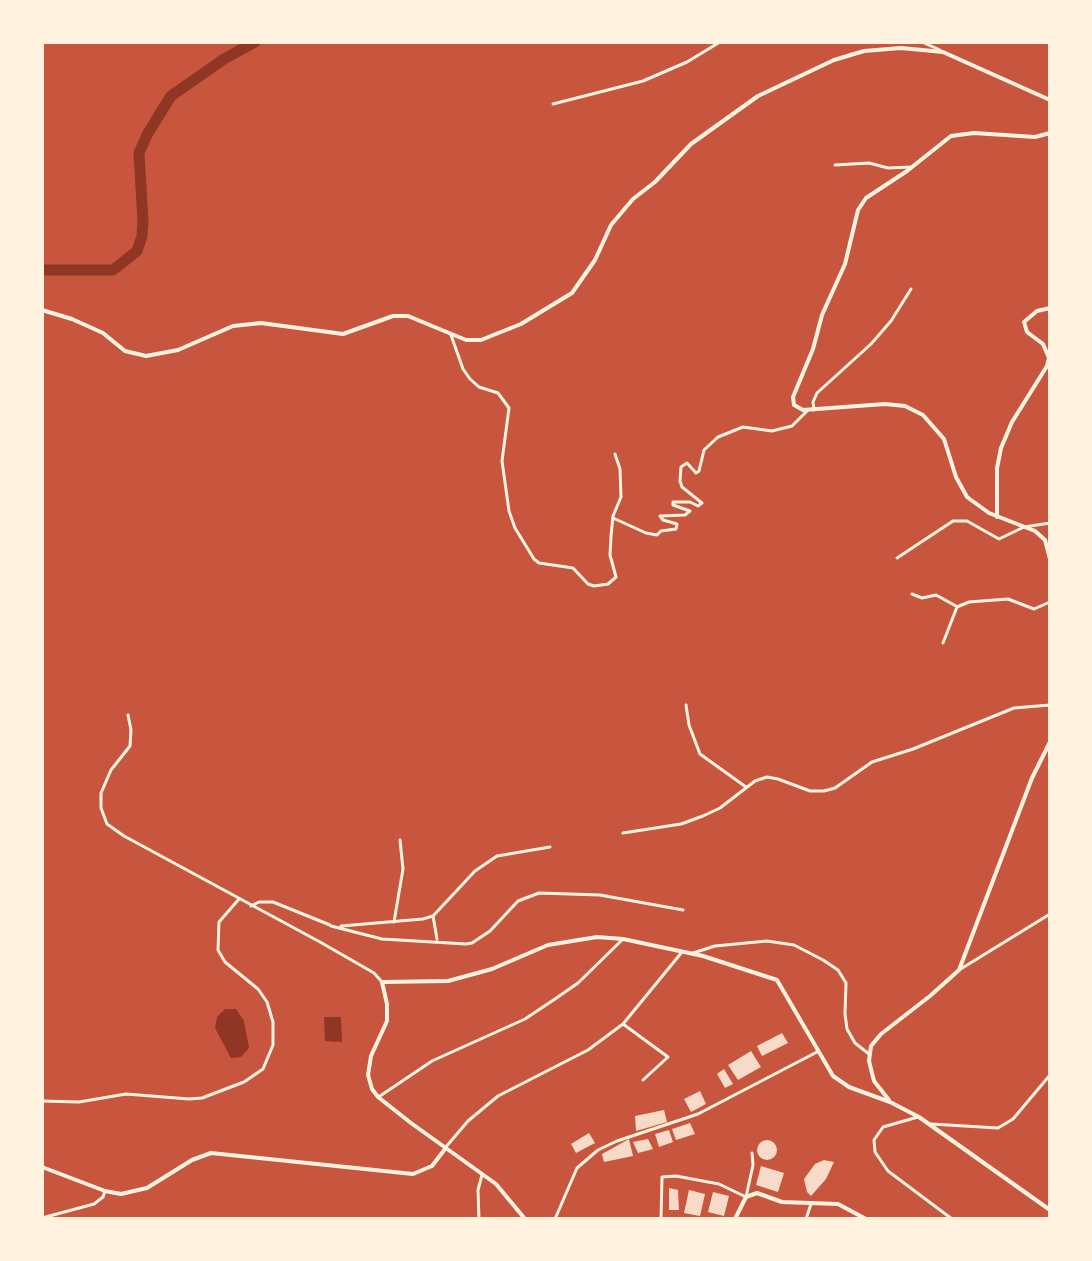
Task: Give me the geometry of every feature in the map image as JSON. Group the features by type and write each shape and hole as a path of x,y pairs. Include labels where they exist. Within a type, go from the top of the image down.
{"street":[{"path":"553,104 643,81 687,62 720,42"},
{"path":"922,42 1050,100"},
{"path":"42,310 103,333 125,351 146,356 178,350 233,326 261,323 343,334 393,316 408,316 466,340 489,339 572,293 595,260 611,225 633,199 655,182 691,144 758,96 834,60 864,51 901,48 943,52"},
{"path":"1050,133 1022,138 974,133 951,136 866,198 858,210 845,264 793,393 794,405 807,411 866,404 895,405 923,415 944,439 956,477 967,497 997,517 1035,531 1045,540 1050,559"},
{"path":"835,165 869,163 888,168 911,167"},
{"path":"814,410 817,393 871,344 891,321 911,289"},
{"path":"997,517 997,468 1001,448 1012,422 1049,358 1048,348 1027,332 1024,322 1037,311 1050,308"},
{"path":"451,335 463,369 470,379 479,387 498,393 509,408 502,461 512,523 534,559 573,568 594,586 612,582 616,577 610,555 613,518 621,497 620,469 615,454"},
{"path":"613,518 657,535 661,531 676,529 677,524 663,520 661,515 685,515 690,511 673,502 690,502 698,506 702,503 682,487 680,471 684,465 688,464 697,473 704,450 718,437 743,427 772,431 792,426 807,411"},
{"path":"897,558 953,521 967,521 999,539 1024,527 1050,523"},
{"path":"912,594 922,598 936,595 957,607"},
{"path":"943,643 957,607 969,602 1008,599 1030,609 1039,609 1050,602"},
{"path":"686,705 689,725 700,754 746,787"},
{"path":"623,833 681,824 703,816 767,777 810,791 835,788 872,762 1014,708 1050,705"},
{"path":"128,715 130,746 111,770 101,793 104,820 124,836 374,973 382,982 387,1021 371,1056 368,1075 372,1089 378,1097 496,1184 525,1219"},
{"path":"959,970 1032,778 1050,742"},
{"path":"394,922 403,869 400,840"},
{"path":"331,926 433,916 475,871 497,856 550,847"},
{"path":"251,906 259,902 273,902 331,926 382,939 472,943 490,931 518,901 539,893 600,895 683,910"},
{"path":"42,1101 79,1102 126,1094 202,1098 228,1090 263,1069 273,1045 273,1022 267,1002 258,989 225,962 218,950 219,922 239,899"},
{"path":"869,1054 881,1034 959,970 1050,914"},
{"path":"433,916 438,941"},
{"path":"382,982 448,981 492,969 534,949 568,940 597,937 691,953 777,980 795,1007 817,1052 841,1083 890,1102 931,1124 1050,1210"},
{"path":"378,1097 432,1061 525,1019 587,975 623,939"},
{"path":"691,953 715,946 767,941 794,945 838,970 846,983 847,1029 855,1043 869,1054 874,1081 890,1102"},
{"path":"42,1167 121,1194 139,1192 192,1160 211,1153 413,1174 432,1166 468,1121 498,1096 588,1050 623,1024 683,952"},
{"path":"623,1024 668,1057 643,1080"},
{"path":"555,1219 577,1168 598,1150 698,1114 817,1052"},
{"path":"931,1124 998,1128 1013,1119 1050,1075"},
{"path":"919,1117 883,1127 874,1140 875,1152 888,1171 952,1219"},
{"path":"735,1219 746,1197 753,1165 752,1153"},
{"path":"479,1219 478,1190 483,1173"},
{"path":"661,1219 660,1179 663,1176 719,1184 746,1197 757,1193 782,1202 838,1204 866,1219"},
{"path":"42,1218 94,1204 105,1191"},
{"path":"806,1219 812,1202"}],"shaded area":[{"path":"225,1009 236,1009 244,1021 249,1048 241,1057 231,1058 215,1028 217,1017"},
{"path":"324,1017 341,1017 342,1042 325,1041"}],"building":[{"path":"782,1033 788,1043 762,1056 757,1046"},
{"path":"751,1051 761,1067 738,1080 728,1065"},
{"path":"724,1069 733,1084 725,1088 717,1074"},
{"path":"700,1091 706,1104 691,1112 684,1099"},
{"path":"664,1110 667,1122 636,1131 635,1116"},
{"path":"690,1123 695,1134 676,1140 672,1129"},
{"path":"669,1130 673,1142 659,1147 655,1134"},
{"path":"589,1133 595,1143 576,1153 571,1144"},
{"path":"629,1139 633,1156 604,1162 602,1154"},
{"path":"648,1139 653,1149 638,1153 633,1142"},
{"path":"767,1140 774,1143 777,1150 774,1157 767,1160 760,1157 757,1150 760,1143"},
{"path":"824,1160 834,1162 826,1179 811,1196 804,1179 815,1164"},
{"path":"761,1166 784,1173 778,1192 756,1185"},
{"path":"669,1188 678,1190 679,1210 669,1210"},
{"path":"689,1190 705,1194 700,1216 684,1213"},
{"path":"713,1192 729,1196 724,1216 708,1212"}],"waterway":[{"path":"42,270 113,270 137,251 143,221 139,153 148,133 171,96 224,59 255,42"}]}
